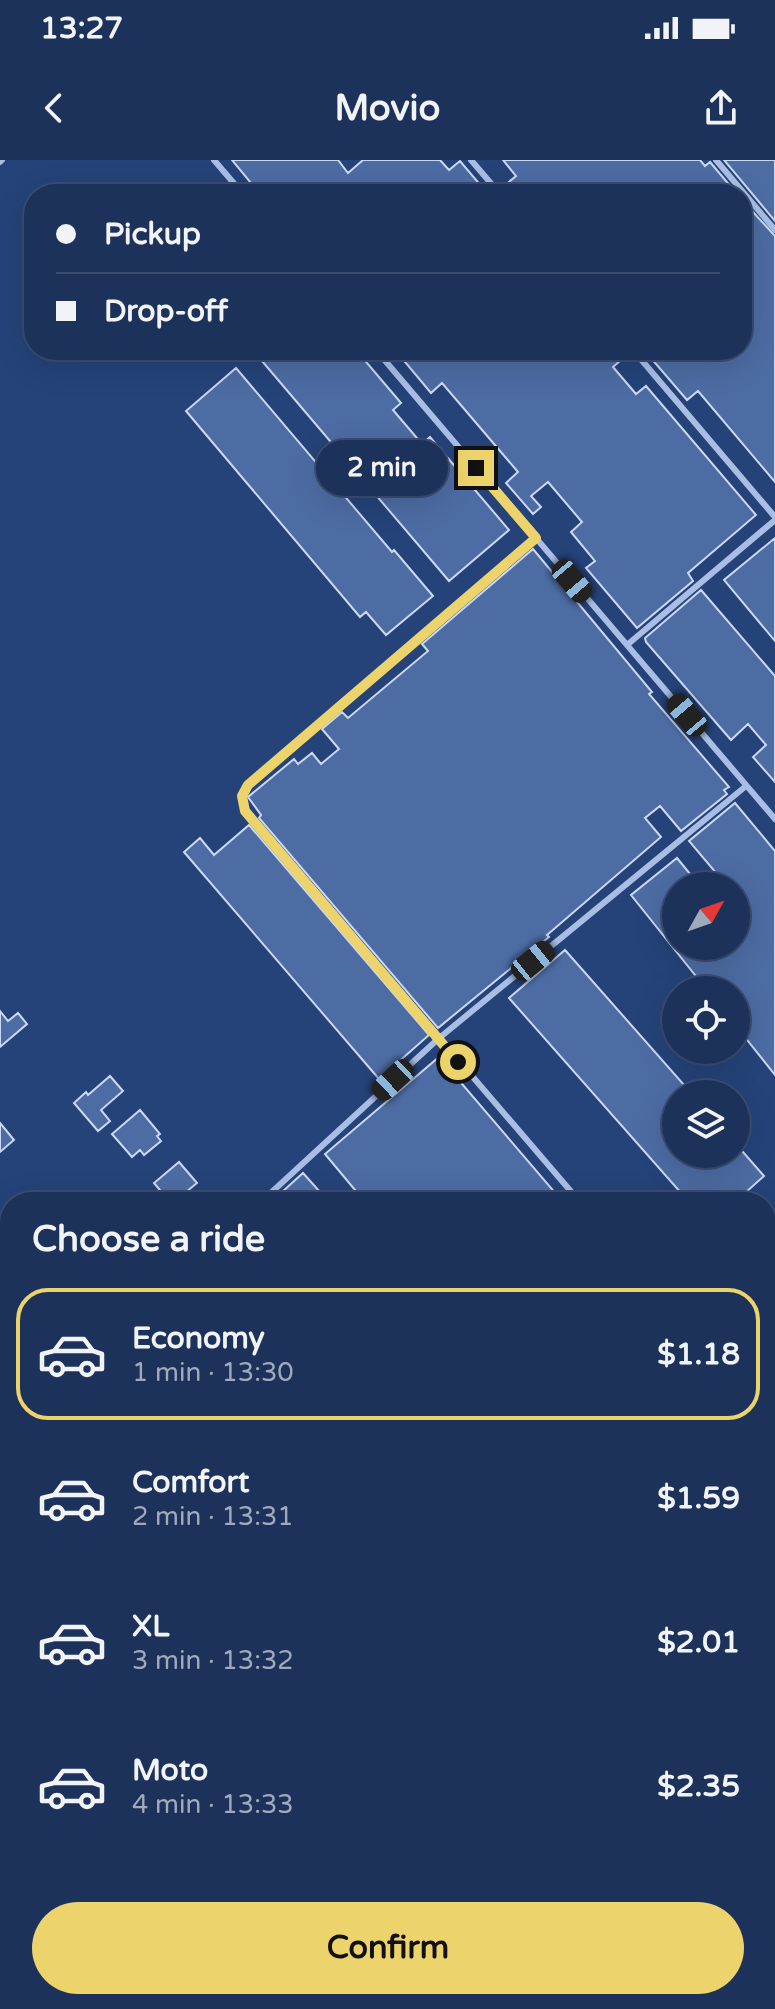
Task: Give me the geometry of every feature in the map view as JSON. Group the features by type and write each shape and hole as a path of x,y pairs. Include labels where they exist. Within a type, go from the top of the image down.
{"lane":[{"path":"471,160 491,184"},
{"path":"716,160 736,184"},
{"path":"217,161 235,184"},
{"path":"752,203 775,230"},
{"path":"385,360 775,819"},
{"path":"627,645 775,518 641,360"},
{"path":"536,538 248,785 242,796 245,811 571,1192"},
{"path":"272,1192 438,1039 746,786"}],"building":[{"path":"232,160 338,160 348,173 363,160 440,160 449,170 460,161 480,184 252,184"},
{"path":"503,160 700,160 705,166 710,162 729,184 506,184 516,176"},
{"path":"724,160 775,160 775,221 752,193 752,184 744,184"},
{"path":"752,211 775,236 775,482 698,391 687,400 653,360 752,360"},
{"path":"364,360 401,403 393,410 422,444 430,437 509,530 449,581 262,361"},
{"path":"403,360 621,360 613,367 636,394 646,386 756,515 688,573 693,581 637,628 586,568 595,561 571,532 582,522 548,482 531,496 541,507 533,514 506,483 518,472 442,383 431,393"},
{"path":"236,368 433,596 386,635 366,612 360,617 186,411"},
{"path":"775,538 775,641 724,580"},
{"path":"533,549 652,692 649,694 729,787 724,790 727,794 681,831 660,806 645,818 661,837 547,935 549,937 438,1028 259,818 261,815 248,797 294,759 298,764 312,753 321,764 339,749 322,729 342,712 348,718 428,651 422,644"},
{"path":"701,590 775,676 775,782 753,757 766,745 748,724 731,740 646,642 645,638"},
{"path":"735,803 775,851 775,1075 750,1044 750,976 696,976 683,960 750,960 750,872 715,872 689,841"},
{"path":"249,825 429,1035 379,1079 184,852 200,838 214,855"},
{"path":"677,858 688,872 662,872 662,934 631,895"},
{"path":"565,950 662,1060 662,1064 680,1080 662,1080 662,1168 750,1168 750,1160 764,1176 746,1192 680,1192 509,998"},
{"path":"0,1011 8,1021 18,1013 27,1024 0,1047"},
{"path":"439,1057 554,1192 357,1192 325,1154"},
{"path":"110,1076 123,1091 101,1110 110,1121 98,1131 74,1103"},
{"path":"140,1110 160,1134 157,1136 161,1141 144,1155 140,1150 132,1157 112,1134"},
{"path":"0,1123 14,1140 0,1152"},
{"path":"179,1162 197,1183 186,1192 162,1192 154,1183"},
{"path":"303,1173 320,1192 282,1192"}],"route":[{"path":"458,1062 245,811 242,796 248,785 536,538 476,468"}]}
